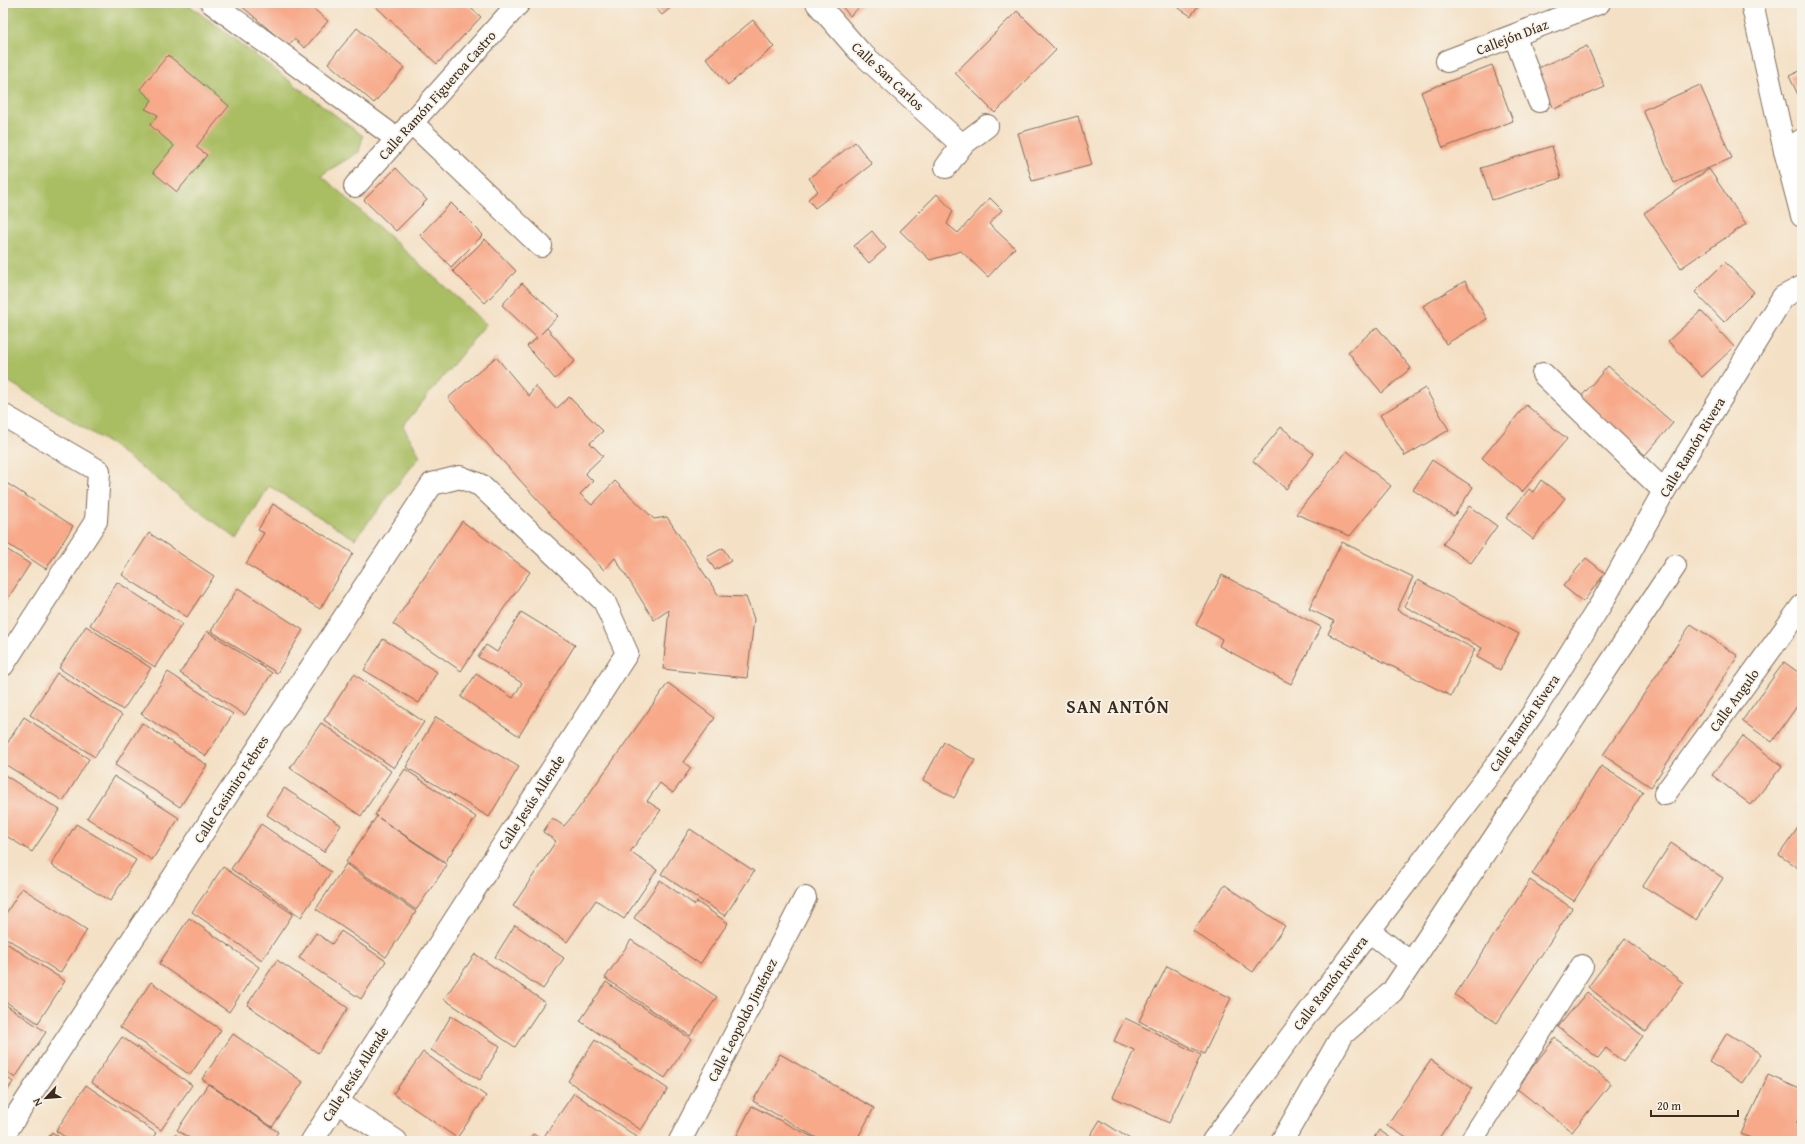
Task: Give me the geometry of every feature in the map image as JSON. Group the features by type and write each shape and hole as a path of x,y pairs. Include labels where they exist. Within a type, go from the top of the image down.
{"street":[{"path":"212,3 397,139"},
{"name":"Calle Ramón Figueroa Castro","path":"355,186 519,3"},
{"name":"Calle San Carlos","path":"817,3 859,51 962,145"},
{"name":"Callejón Díaz","path":"1447,61 1515,37 1599,3"},
{"path":"1752,3 1793,145 1802,216"},
{"path":"1515,37 1539,101"},
{"path":"411,122 541,246"},
{"path":"946,166 962,145 987,126"},
{"name":"Calle Ramón Rivera","path":"1213,1141 1369,931 1495,767 1533,713 1604,598 1664,491 1783,297 1802,287"},
{"path":"1543,374 1664,491"},
{"path":"3,415 99,471 96,521 3,665"},
{"name":"Calle Casimiro Febres","path":"3,1136 432,484 460,477 480,485"},
{"name":"Calle Jesús Allende","path":"312,1141 627,653 604,601 480,485"},
{"path":"1282,1141 1343,1034 1392,992 1428,935 1675,566"},
{"name":"Calle Angulo","path":"1665,794 1800,613"},
{"name":"Calle Leopoldo Jiménez","path":"680,1141 805,898"},
{"path":"1369,931 1411,963"},
{"path":"1471,1141 1582,966"},
{"path":"337,1102 396,1141"}],"green space":[{"path":"3,3 186,3 363,136 359,152 321,175 486,324 403,426 420,456 355,539 269,486 237,539 110,444 3,378"}],"building":[{"path":"238,3 311,3 309,5 328,21 305,48 294,39 288,46"},
{"path":"372,3 465,3 481,17 437,64"},
{"path":"651,3 676,3 662,15"},
{"path":"839,3 864,3 850,16"},
{"path":"1171,3 1200,3 1191,16"},
{"path":"1017,11 1056,50 995,113 955,73"},
{"path":"753,20 774,47 728,85 706,58"},
{"path":"357,28 404,68 374,103 328,63"},
{"path":"1587,46 1605,87 1554,109 1536,69"},
{"path":"168,55 229,106 196,147 207,155 177,192 153,172 174,146 150,125 158,115 145,109 152,100 140,89"},
{"path":"1492,65 1513,121 1443,148 1421,92"},
{"path":"1802,70 1802,103 1789,76"},
{"path":"1700,85 1732,158 1674,183 1643,110"},
{"path":"1078,116 1092,165 1032,181 1018,133"},
{"path":"855,142 872,164 815,208 808,199 818,191 809,178"},
{"path":"1552,146 1561,178 1492,200 1481,168"},
{"path":"396,168 427,200 396,231 364,200"},
{"path":"1709,169 1746,224 1681,268 1644,213"},
{"path":"937,194 953,211 947,224 958,233 990,198 1002,210 989,224 1015,248 988,277 961,251 930,260 900,231"},
{"path":"451,203 483,235 451,267 420,235"},
{"path":"872,231 886,248 869,263 854,246"},
{"path":"485,239 516,271 485,303 453,271"},
{"path":"1725,262 1754,292 1724,322 1695,292"},
{"path":"1465,281 1487,319 1446,344 1423,306"},
{"path":"522,283 558,316 541,334 547,328 575,361 555,379 527,346 537,338 502,305"},
{"path":"1701,311 1734,347 1702,377 1668,341"},
{"path":"1377,327 1411,368 1382,393 1348,352"},
{"path":"496,357 529,396 535,386 556,409 569,397 603,431 590,443 603,456 585,473 593,481 580,494 592,505 615,481 654,519 667,517 719,596 746,597 754,619 747,678 663,669 669,610 654,620 615,558 604,570 555,519 448,398"},
{"path":"1608,366 1673,423 1645,455 1580,398"},
{"path":"1425,388 1449,430 1405,456 1380,415"},
{"path":"1526,405 1567,439 1522,492 1482,458"},
{"path":"1281,427 1314,454 1286,489 1253,461"},
{"path":"1347,451 1391,486 1350,536 1296,514"},
{"path":"1432,460 1473,487 1454,516 1413,490"},
{"path":"1541,480 1565,498 1533,539 1506,518 1529,489 1533,492"},
{"path":"8,484 73,526 46,569 3,541 3,492"},
{"path":"273,504 353,553 320,609 246,564 264,533 258,530"},
{"path":"1469,506 1497,526 1471,563 1443,544"},
{"path":"462,521 530,572 461,671 393,624"},
{"path":"149,533 214,576 187,617 122,575"},
{"path":"1342,542 1413,577 1397,610 1475,649 1451,696 1328,634 1334,621 1309,609"},
{"path":"3,547 30,564 3,606"},
{"path":"723,548 731,561 715,570 707,557"},
{"path":"1586,558 1605,573 1583,602 1563,586"},
{"path":"1222,575 1321,627 1291,684 1219,646 1222,639 1196,625"},
{"path":"1418,580 1519,634 1500,670 1477,657 1482,648 1404,606"},
{"path":"117,582 182,624 155,667 90,625"},
{"path":"238,588 303,630 277,673 211,631"},
{"path":"521,612 575,645 519,736 461,697 476,674 513,698 522,683 478,657 486,645 497,652"},
{"path":"1691,624 1738,656 1651,787 1603,755"},
{"path":"86,626 151,668 123,710 59,668"},
{"path":"207,631 272,673 245,715 180,673"},
{"path":"383,639 437,672 419,703 364,670"},
{"path":"1784,662 1802,675 1802,699 1772,742 1742,721"},
{"path":"168,672 233,714 206,756 141,714"},
{"path":"57,673 122,715 95,757 30,715"},
{"path":"354,674 424,722 394,768 324,720"},
{"path":"668,683 715,718 683,762 691,768 673,793 660,783 647,801 661,810 630,852 657,870 624,919 596,900 567,942 513,906 556,841 543,832 552,818 564,826 576,812"},
{"path":"24,717 89,759 63,801 3,763 3,750"},
{"path":"436,717 519,767 489,817 406,767"},
{"path":"142,723 207,765 180,807 115,765"},
{"path":"321,723 391,771 361,816 290,768"},
{"path":"1743,736 1782,766 1751,805 1712,775"},
{"path":"944,742 975,760 954,798 923,780"},
{"path":"1601,766 1643,792 1574,901 1532,874"},
{"path":"405,769 476,817 445,862 379,818 447,865 416,910 346,862 377,816 375,815"},
{"path":"3,774 60,810 32,852 3,834"},
{"path":"114,776 179,818 152,860 87,818"},
{"path":"284,788 341,825 324,852 267,815"},
{"path":"1802,822 1802,871 1779,855"},
{"path":"76,824 136,860 110,901 51,865"},
{"path":"261,824 331,872 301,917 231,869"},
{"path":"690,829 754,871 725,916 661,874"},
{"path":"1671,843 1723,878 1696,920 1643,886"},
{"path":"346,864 416,912 386,957 316,909"},
{"path":"223,867 293,914 262,960 192,912"},
{"path":"660,880 695,905 697,902 728,923 700,964 634,918"},
{"path":"1530,880 1572,908 1497,1023 1455,995"},
{"path":"1225,885 1285,926 1253,972 1193,931"},
{"path":"22,888 87,930 60,973 3,936 3,918"},
{"path":"189,918 259,967 229,1012 159,964"},
{"path":"515,925 564,958 543,989 495,957"},
{"path":"341,931 386,961 361,999 299,958 316,933 332,944"},
{"path":"1625,938 1683,983 1646,1032 1588,987"},
{"path":"631,940 717,997 690,1036 605,978"},
{"path":"3,941 65,981 38,1023 3,1000"},
{"path":"475,954 545,1002 515,1047 444,999"},
{"path":"277,960 348,1008 318,1053 247,1005"},
{"path":"1167,966 1231,998 1204,1054 1139,1021"},
{"path":"151,982 221,1030 190,1075 120,1027"},
{"path":"606,982 691,1039 665,1078 580,1021"},
{"path":"1587,992 1643,1036 1623,1062 1606,1048 1598,1058 1558,1027"},
{"path":"3,1003 46,1032 15,1078 3,1069"},
{"path":"451,1016 500,1046 480,1080 431,1050"},
{"path":"1125,1018 1201,1055 1169,1123 1113,1097 1134,1050 1114,1041"},
{"path":"1727,1033 1761,1054 1742,1083 1709,1062"},
{"path":"233,1034 303,1082 272,1127 202,1079"},
{"path":"122,1037 192,1085 161,1130 91,1082"},
{"path":"1555,1038 1611,1083 1572,1132 1516,1088"},
{"path":"595,1040 668,1089 641,1130 568,1081"},
{"path":"423,1052 486,1096 457,1138 393,1094"},
{"path":"780,1054 874,1108 856,1141 822,1141 753,1101"},
{"path":"1431,1060 1472,1088 1437,1141 1411,1141 1387,1125"},
{"path":"3,1075 13,1082 3,1097"},
{"path":"1768,1075 1802,1090 1802,1109 1796,1124 1802,1127 1802,1141 1758,1141 1741,1134"},
{"path":"208,1084 278,1132 272,1141 194,1141 177,1130"},
{"path":"86,1085 156,1133 151,1141 71,1141 56,1131"},
{"path":"574,1093 637,1137 634,1141 553,1141 545,1135"},
{"path":"752,1106 820,1141 734,1141"},
{"path":"1100,1120 1133,1141 1087,1141"},
{"path":"1379,1130 1395,1141 1372,1141"},
{"path":"52,1132 65,1141 46,1141"},
{"path":"175,1134 185,1141 170,1141"},
{"path":"533,1134 543,1141 528,1141"}],"district":[{"name":"SAN ANTÓN","path":"1118,706"}]}
